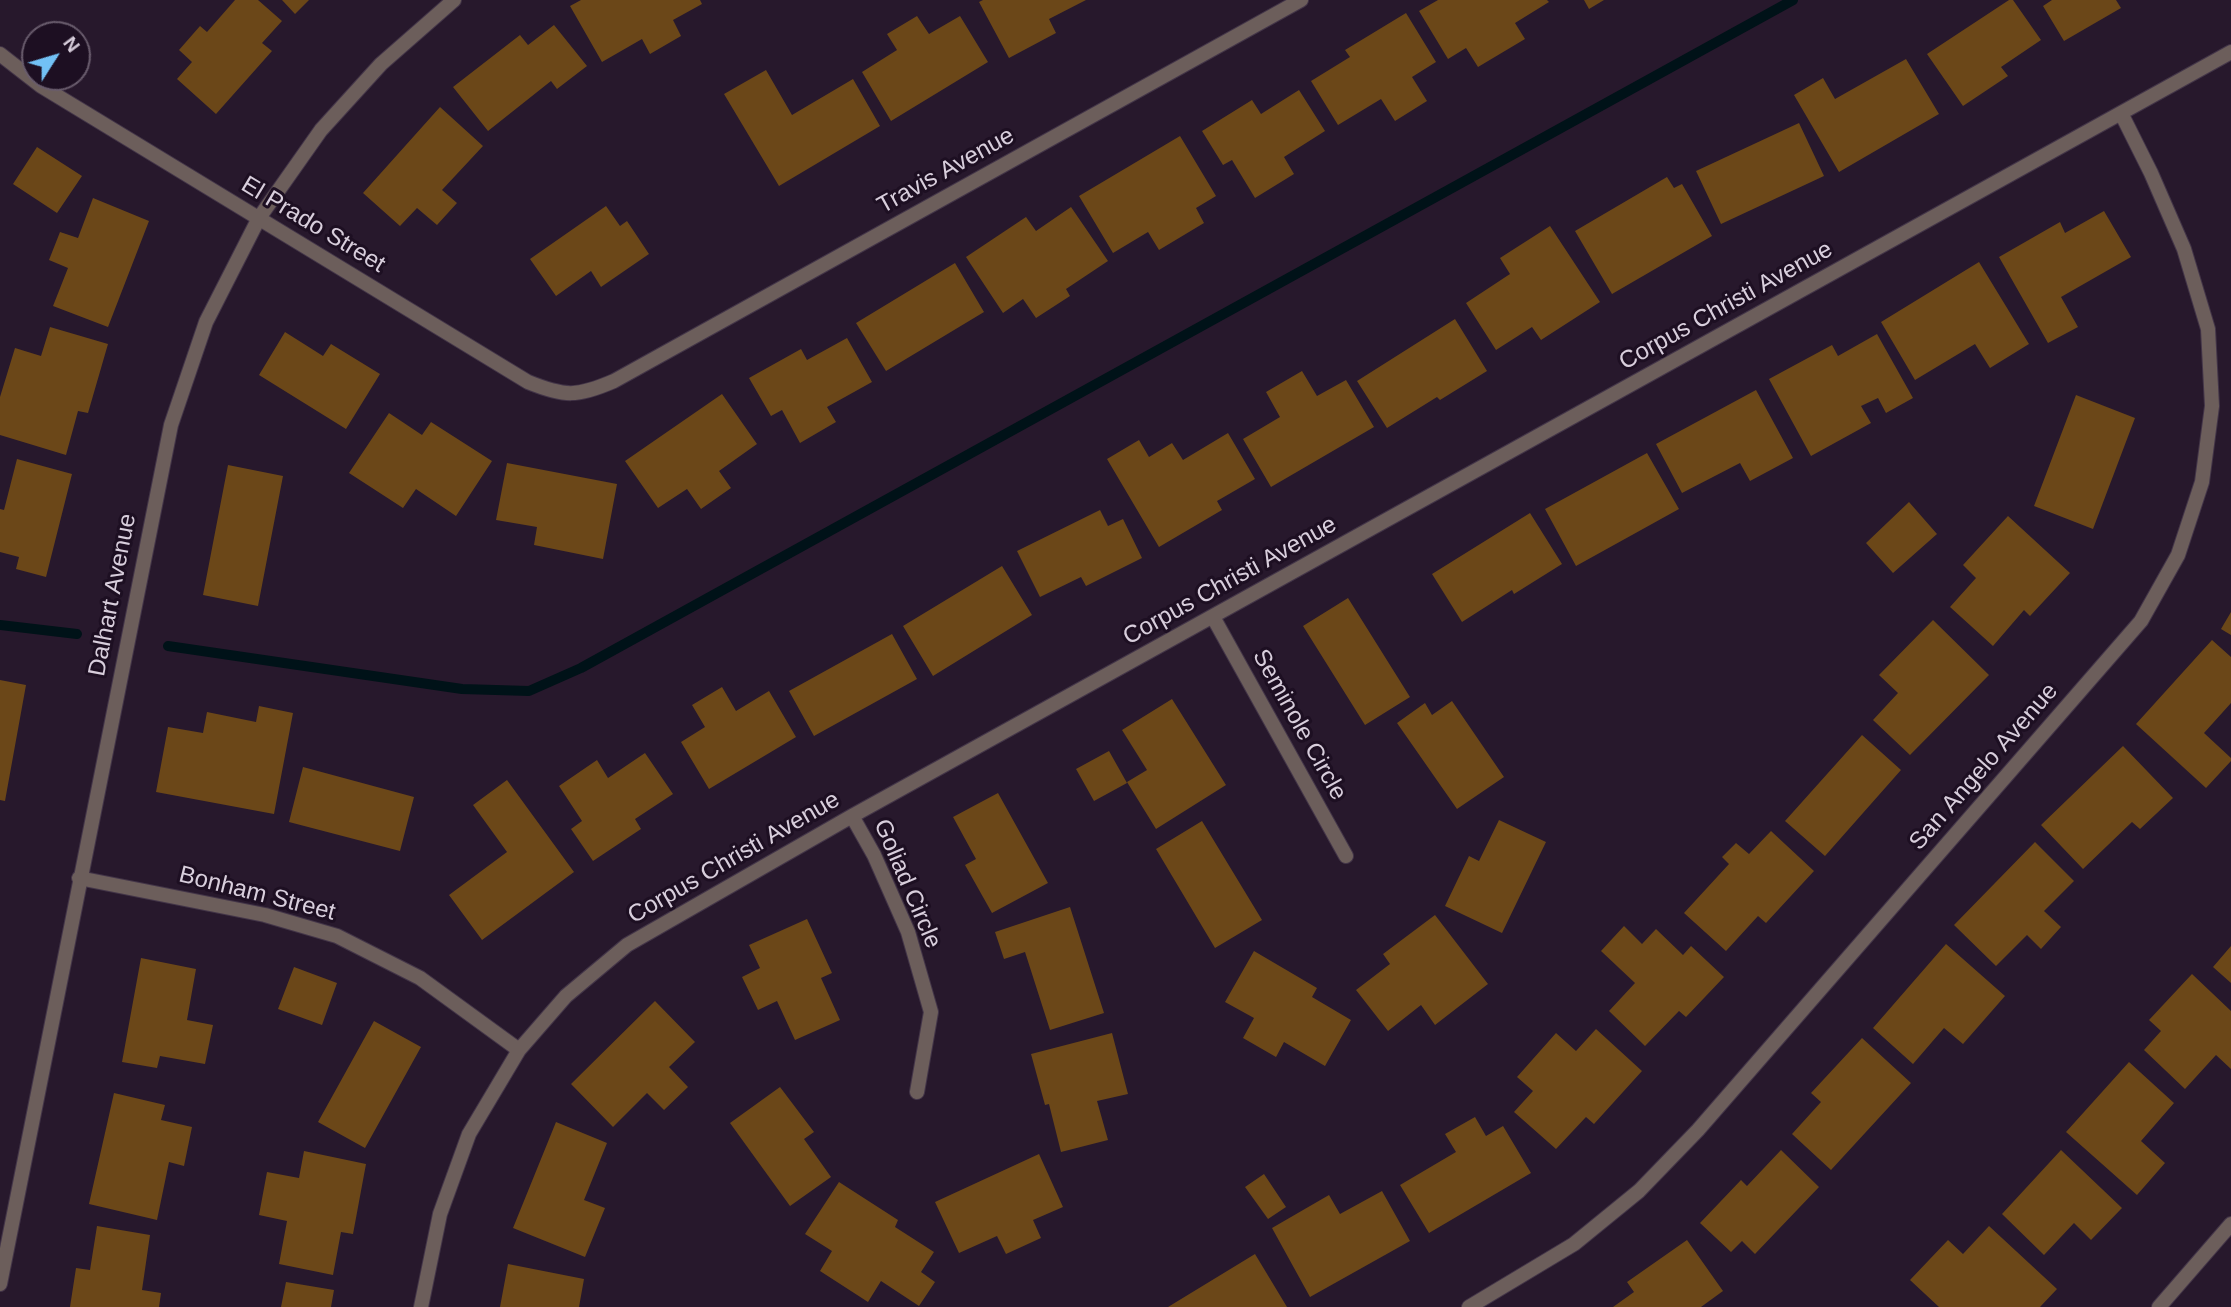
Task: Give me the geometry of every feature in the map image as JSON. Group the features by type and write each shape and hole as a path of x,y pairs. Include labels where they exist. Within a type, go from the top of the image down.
{"street":[{"name":"Dalhart Avenue","path":"0,1284 171,425 206,321 259,218 321,130 381,64 454,0"},
{"name":"Travis Avenue","path":"614,381 1301,0"},
{"name":"Corpus Christi Avenue","path":"421,1307 440,1214 469,1134 519,1050 566,996 627,945 852,816 2231,52"},
{"name":"El Prado Street","path":"0,54 41,86 528,382 556,393 586,393 614,381"},
{"name":"San Angelo Avenue","path":"1469,1307 1574,1244 1639,1191 1698,1130 2141,621 2178,555 2204,469 2212,406 2208,329 2184,250 2151,173 2121,113"},
{"name":"Seminole Circle","path":"1213,617 1346,856"},
{"name":"Goliad Circle","path":"852,816 874,855 908,932 931,1012 918,1092"},
{"name":"Bonham Street","path":"79,878 265,915 337,936 420,978 519,1050"},
{"path":"2159,1307 2231,1224"}],"building":[{"path":"235,0 258,0 282,21 262,43 272,51 216,114 177,79 192,62 179,50 200,26 207,32"},
{"path":"282,0 309,0 295,14"},
{"path":"581,0 700,0 702,4 673,20 681,36 650,54 642,39 602,62 570,6"},
{"path":"1086,0 1049,19 1056,33 1009,58 979,2"},
{"path":"1438,0 1549,2 1515,23 1525,39 1478,67 1466,48 1448,59 1419,11"},
{"path":"1584,0 1604,0 1589,9"},
{"path":"2009,0 2013,0 2041,40 2001,67 2008,76 1963,106 1927,54"},
{"path":"2052,0 2116,0 2121,8 2064,41 2043,6"},
{"path":"1406,13 1436,62 1412,77 1427,101 1395,121 1381,99 1338,125 1311,81 1350,57 1345,50"},
{"path":"917,16 929,34 960,16 988,62 891,121 862,72 897,50 887,34"},
{"path":"554,25 587,66 557,89 551,81 488,131 453,87 520,35 528,45"},
{"path":"1906,59 1939,114 1839,172 1794,95 1823,78 1835,99"},
{"path":"766,70 792,115 853,79 880,126 779,186 724,94"},
{"path":"1299,90 1325,131 1284,157 1294,174 1255,198 1232,160 1223,165 1202,131 1252,100 1261,114"},
{"path":"440,107 483,146 442,190 457,203 437,225 417,208 400,226 363,193"},
{"path":"1799,123 1824,176 1721,224 1696,171"},
{"path":"1180,136 1216,196 1196,208 1204,223 1159,250 1148,232 1113,253 1079,196"},
{"path":"37,147 82,176 57,213 13,184"},
{"path":"1667,177 1674,188 1682,184 1712,236 1612,294 1575,231"},
{"path":"93,198 149,221 108,327 53,306 68,268 49,260 60,232 78,238"},
{"path":"606,206 620,226 627,221 649,254 601,287 591,271 556,296 530,259"},
{"path":"1071,207 1108,261 1066,289 1070,296 1036,318 1023,299 1003,313 966,257 1026,217 1036,231"},
{"path":"2104,211 2131,257 2061,297 2078,327 2048,343 1999,257 2060,222 2065,233"},
{"path":"1550,226 1600,302 1541,340 1532,327 1496,350 1466,303 1510,274 1500,258"},
{"path":"1979,262 2029,344 1990,368 1975,344 1915,380 1881,322"},
{"path":"955,263 984,312 886,371 856,323"},
{"path":"1455,319 1487,371 1440,400 1437,397 1387,428 1357,381"},
{"path":"50,327 108,344 88,413 78,411 66,455 0,435 0,397 15,348 41,356"},
{"path":"285,332 323,356 331,344 380,374 346,429 259,375"},
{"path":"1877,334 1913,398 1886,413 1878,398 1861,406 1871,423 1811,456 1769,379 1832,345 1838,356"},
{"path":"847,338 872,382 827,407 836,422 800,443 782,410 771,416 749,378 801,349 807,360"},
{"path":"1302,371 1317,396 1346,380 1374,427 1271,487 1243,439 1280,417 1266,392"},
{"path":"1756,390 1793,458 1750,481 1740,463 1682,493 1656,444"},
{"path":"722,394 757,444 719,471 731,488 701,509 687,489 658,508 625,461"},
{"path":"2076,395 2135,418 2093,529 2034,506"},
{"path":"389,413 422,435 431,422 492,461 456,516 416,489 403,508 349,473"},
{"path":"1228,433 1255,479 1217,501 1222,510 1159,547 1107,459 1139,440 1149,457 1172,443 1183,460"},
{"path":"1647,453 1679,509 1576,566 1545,509"},
{"path":"17,459 72,474 46,577 16,569 19,557 0,552 0,509 4,510"},
{"path":"507,463 617,484 603,559 534,545 537,527 496,520"},
{"path":"228,465 283,476 258,606 203,595"},
{"path":"1909,502 1937,534 1893,573 1866,543"},
{"path":"1100,510 1108,526 1123,519 1142,558 1086,586 1081,577 1040,597 1017,551"},
{"path":"1530,513 1562,564 1514,594 1512,590 1462,622 1432,574"},
{"path":"2008,516 2070,573 2030,616 2024,610 1993,646 1950,607 1976,578 1963,565"},
{"path":"1002,566 1032,615 933,676 903,626"},
{"path":"1348,598 1410,697 1365,725 1303,626"},
{"path":"2231,612 2231,635 2221,629"},
{"path":"1933,620 1989,675 1910,755 1873,720 1898,693 1879,675"},
{"path":"892,634 917,679 814,736 789,691"},
{"path":"2212,640 2231,657 2231,703 2204,733 2231,761 2206,788 2136,724"},
{"path":"0,680 26,685 5,801 0,800"},
{"path":"722,687 736,711 769,691 796,737 709,789 681,742 705,727 692,705"},
{"path":"1172,699 1226,785 1156,829 1127,782 1147,770 1122,730"},
{"path":"1452,701 1504,777 1457,809 1397,723 1425,703 1432,715"},
{"path":"259,706 293,713 274,814 156,792 168,727 203,733 207,712 256,722"},
{"path":"1862,735 1901,770 1825,856 1785,821"},
{"path":"2123,746 2173,798 2140,829 2132,822 2083,869 2041,825"},
{"path":"1109,751 1127,783 1094,801 1076,769"},
{"path":"645,753 673,794 635,819 641,829 593,861 571,829 582,821 559,786 597,760 608,778"},
{"path":"303,767 414,797 400,851 289,822"},
{"path":"507,780 574,872 482,940 449,895 507,852 473,805"},
{"path":"998,793 1048,883 992,913 965,865 976,859 953,817"},
{"path":"1499,820 1546,842 1502,933 1445,906 1469,856 1479,861"},
{"path":"1202,821 1262,920 1215,948 1156,849"},
{"path":"1771,831 1814,871 1766,923 1758,916 1726,951 1684,913 1729,864 1722,857 1736,843 1749,854"},
{"path":"2035,842 2074,881 2044,911 2061,927 2041,949 2027,935 1996,966 1954,925"},
{"path":"1070,907 1104,1013 1050,1030 1025,952 1004,959 995,932"},
{"path":"1435,915 1488,984 1435,1025 1421,1005 1388,1031 1356,990 1390,964 1383,954"},
{"path":"807,919 832,973 821,978 840,1020 795,1040 777,1001 758,1010 742,977 760,968 749,945"},
{"path":"1624,926 1642,944 1656,929 1683,955 1691,946 1724,977 1686,1017 1679,1011 1645,1046 1609,1011 1635,983 1601,951"},
{"path":"1946,944 2005,996 1963,1044 1944,1028 1913,1064 1873,1028"},
{"path":"2231,946 2231,983 2213,967"},
{"path":"1254,951 1317,988 1312,997 1351,1020 1325,1066 1284,1042 1276,1057 1243,1038 1254,1018 1225,1002"},
{"path":"141,958 196,969 187,1020 213,1025 205,1064 160,1056 157,1068 122,1062"},
{"path":"294,967 337,983 322,1025 278,1009"},
{"path":"2192,974 2231,1011 2231,1069 2216,1055 2185,1089 2144,1050 2161,1031 2149,1020"},
{"path":"655,1001 695,1042 669,1067 688,1087 664,1110 647,1093 613,1127 571,1084"},
{"path":"374,1021 421,1047 365,1148 318,1122"},
{"path":"1596,1029 1642,1071 1594,1124 1586,1117 1556,1149 1514,1112 1533,1091 1517,1077 1556,1033 1576,1051"},
{"path":"1112,1033 1128,1094 1097,1101 1108,1140 1061,1152 1049,1104 1045,1105 1031,1054"},
{"path":"1862,1038 1911,1083 1831,1170 1792,1134 1821,1102 1811,1093"},
{"path":"2129,1062 2174,1103 2141,1141 2165,1163 2137,1195 2066,1132"},
{"path":"780,1087 814,1132 804,1139 831,1177 790,1206 730,1123"},
{"path":"114,1093 165,1105 161,1120 192,1127 184,1166 169,1162 157,1220 89,1204"},
{"path":"1475,1117 1486,1136 1503,1126 1531,1173 1429,1233 1400,1185 1456,1152 1445,1134"},
{"path":"556,1122 607,1143 584,1200 605,1208 585,1257 513,1228"},
{"path":"1781,1150 1819,1187 1755,1254 1742,1241 1731,1252 1700,1223 1741,1180 1747,1186"},
{"path":"2061,1150 2122,1208 2091,1240 2074,1223 2044,1255 2002,1214"},
{"path":"304,1151 366,1164 353,1234 341,1232 333,1275 279,1264 287,1221 259,1215 267,1172 299,1178"},
{"path":"1039,1154 1063,1207 1033,1220 1041,1238 1006,1254 997,1236 959,1253 935,1202"},
{"path":"1264,1174 1286,1207 1268,1219 1245,1187"},
{"path":"839,1182 898,1220 895,1227 934,1252 921,1272 935,1282 919,1306 881,1281 868,1302 820,1271 832,1251 805,1234"},
{"path":"1382,1191 1410,1241 1310,1297 1272,1228 1329,1195 1340,1214"},
{"path":"97,1226 150,1235 142,1290 161,1293 159,1307 70,1307 76,1268 90,1270"},
{"path":"1989,1226 2057,1289 2040,1307 1939,1307 1910,1280 1948,1240 1963,1254"},
{"path":"1687,1240 1723,1291 1701,1307 1613,1307 1634,1292 1627,1282"},
{"path":"1255,1254 1287,1307 1168,1307"},
{"path":"508,1264 584,1279 579,1307 500,1307"},
{"path":"286,1282 334,1290 331,1307 281,1307"}],"waterway":[{"path":"168,646 462,689 529,691 581,668 1793,0"},
{"path":"0,625 77,634"}]}
